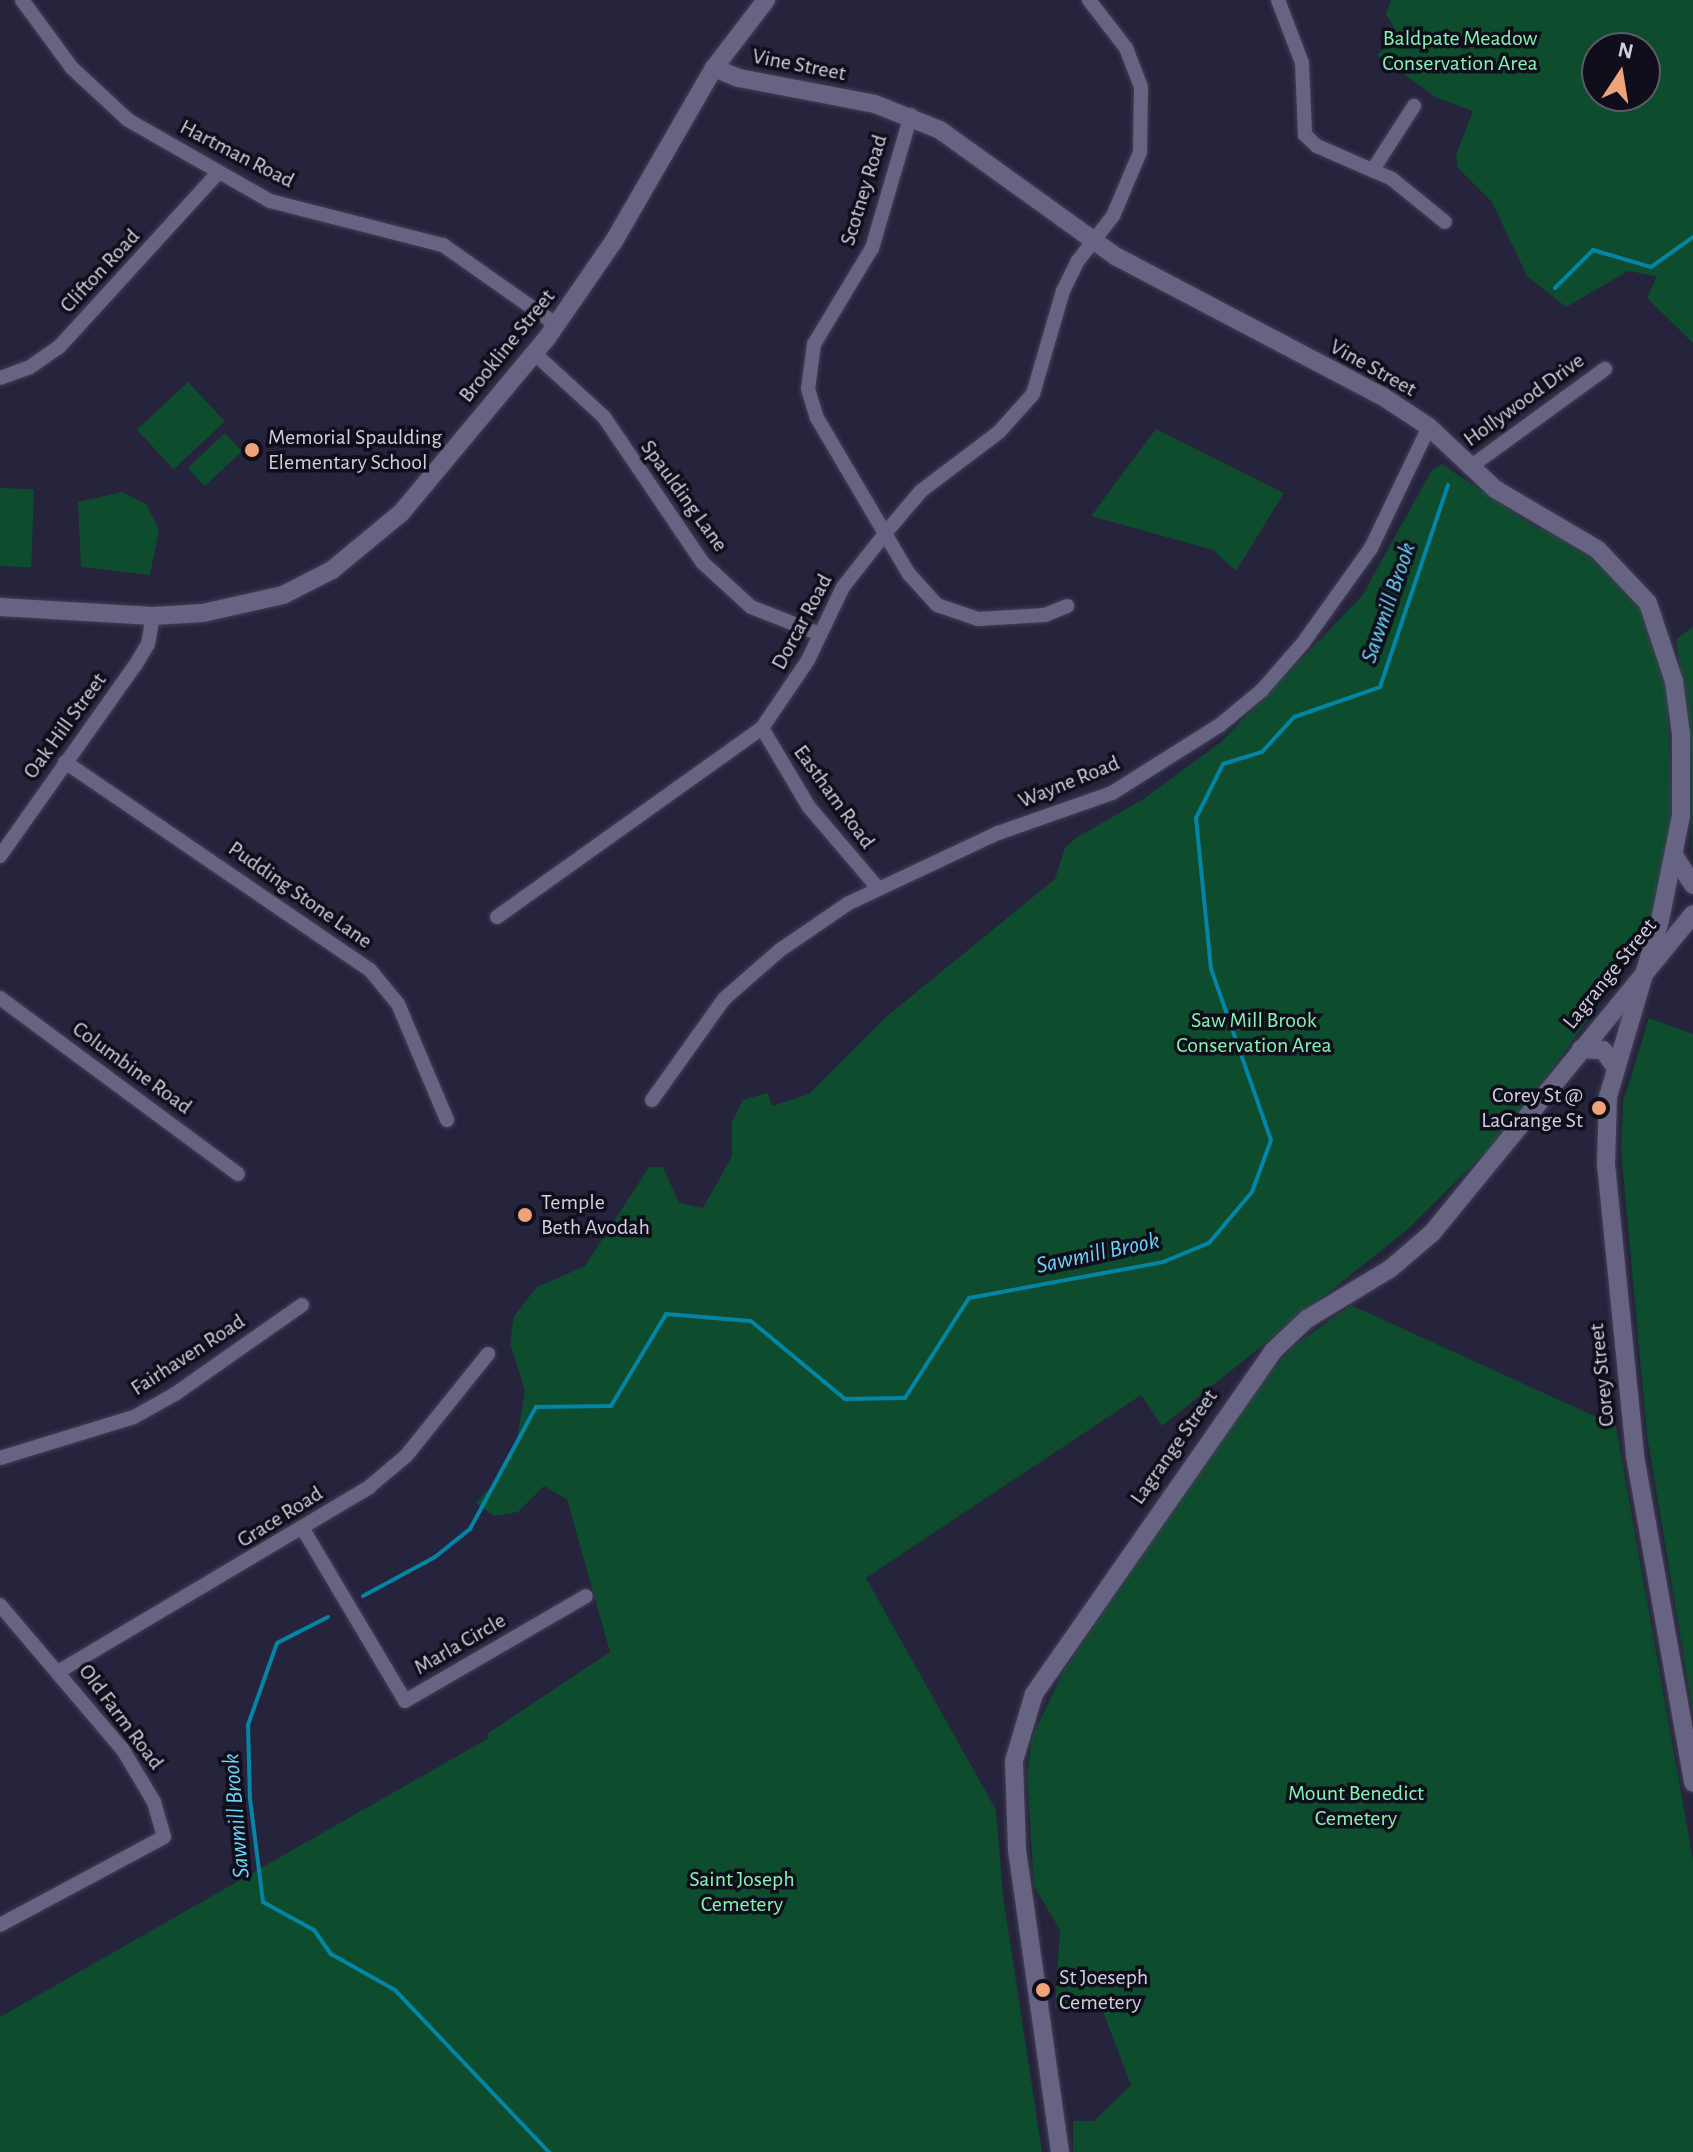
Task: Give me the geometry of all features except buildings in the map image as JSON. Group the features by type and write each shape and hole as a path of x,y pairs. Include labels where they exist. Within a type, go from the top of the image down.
{"main road":[{"name":"Brookline Street","path":"0,607 153,616 252,604 283,595 332,570 401,513 535,354 614,241 714,68 766,0"},
{"name":"Vine Street","path":"714,68 739,78 911,115 961,145 1092,242 1172,289 1382,396 1429,427 1495,489 1597,549 1648,603 1674,681 1681,734 1681,816 1675,857 1648,965"},
{"path":"1675,857 1693,885"},
{"name":"Lagrange Street","path":"1060,2152 1017,1849 1014,1761 1030,1702 1273,1351 1307,1319 1424,1242 1648,965 1693,914"},
{"name":"Corey Street","path":"1648,965 1616,1068 1607,1109 1606,1164 1631,1427 1693,1783"},
{"path":"1581,1049 1603,1050 1616,1068"}],"street":[{"name":"Hartman Road","path":"22,0 72,68 128,120 217,174 321,217 443,245 557,325"},
{"name":"Dorcar Road","path":"497,917 762,728 820,634 843,587 887,531 921,491 1022,410 1033,394 1063,291 1132,182 1143,118 1134,66 1089,0"},
{"path":"1278,0 1302,63 1305,135 1317,146 1374,168 1445,222"},
{"path":"1374,168 1414,106"},
{"name":"Scotney Road","path":"911,115 872,248 814,344 808,389 839,457 887,531 909,574 937,605 957,614 1011,620 1067,606"},
{"name":"Clifton Road","path":"0,378 59,347 217,174"},
{"name":"Spaulding Lane","path":"535,354 604,417 703,563 751,607 820,634"},
{"name":"Hollywood Drive","path":"1470,467 1605,369"},
{"name":"Wayne Road","path":"652,1100 724,999 780,950 877,887 998,833 1112,793 1230,716 1262,690 1343,592 1396,503 1429,427"},
{"name":"Oak Hill Street","path":"0,856 136,664 148,644 153,616"},
{"name":"Eastham Road","path":"762,728 809,807 877,887"},
{"name":"Pudding Stone Lane","path":"65,762 370,970 398,1004 447,1120"},
{"name":"Columbine Road","path":"0,998 238,1174"},
{"name":"Fairhaven Road","path":"0,1458 134,1417 175,1394 302,1305"},
{"name":"Grace Road","path":"58,1672 369,1487 406,1456 488,1354"},
{"name":"Marla Circle","path":"303,1529 405,1701 586,1596"},
{"name":"Old Farm Road","path":"0,1605 111,1733 158,1811 164,1837 129,1853 0,1925"}],"green space":[{"name":"Baldpate Meadow Conservation Area","path":"1391,0 1693,0 1693,343 1647,298 1657,276 1628,271 1566,307 1527,276 1492,202 1458,168 1456,155 1473,111 1437,98 1377,55 1399,36 1386,14"},
{"path":"188,382 225,421 174,469 137,430"},
{"path":"1156,429 1284,493 1236,571 1213,550 1091,516"},
{"path":"225,433 242,451 205,486 188,468"},
{"path":"1442,464 1538,529 1543,526 1598,560 1635,596 1660,651 1668,698 1673,899 1512,1126 1409,1228 1162,1426 1141,1395 866,1578 996,1810 1003,1896 1042,2152 0,2152 0,2017 489,1738 487,1734 610,1652 567,1499 544,1486 518,1512 494,1516 476,1503 495,1482 517,1439 525,1391 510,1343 514,1316 537,1287 585,1266 649,1167 663,1167 679,1203 703,1208 732,1156 732,1121 743,1100 767,1093 772,1106 809,1094 886,1017 1055,879 1065,848 1076,838 1145,798 1221,742 1362,596 1432,470"},
{"path":"0,488 34,489 31,567 0,566"},
{"path":"122,492 146,504 159,530 150,575 81,567 78,502"},
{"path":"1693,627 1693,873 1691,749 1676,639"},
{"path":"1649,1018 1693,1034 1693,1713 1647,1435 1621,1150 1623,1102"},
{"name":"Mount Benedict Cemetery","path":"1351,1305 1616,1426 1693,1860 1693,2152 1073,2152 1073,2121 1094,2121 1131,2085 1100,2004 1055,2008 1060,1930 1034,1886 1027,1775 1032,1737 1065,1668 1259,1386 1292,1347"}],"waterway":[{"name":"Sawmill Brook","path":"1555,288 1593,250 1651,267 1693,237"},
{"name":"Sawmill Brook","path":"363,1596 435,1557 470,1529 536,1407 611,1406 666,1314 751,1321 845,1399 905,1398 969,1298 1163,1262 1209,1243 1252,1192 1271,1140 1211,969 1196,818 1223,764 1262,752 1294,717 1380,687 1448,485"},
{"name":"Sawmill Brook","path":"328,1617 277,1643 248,1725 250,1799 263,1902 314,1930 331,1954 395,1990 549,2152"}],"place":[{"name":"Memorial Spaulding Elementary School","path":"252,450"},
{"name":"Corey St @ LaGrange St","path":"1599,1108"},
{"name":"Temple Beth Avodah","path":"525,1215"},
{"name":"St Joeseph Cemetery","path":"1043,1990"}],"park label":[{"name":"Saw Mill Brook Conservation Area","path":"1254,1032"},
{"name":"Saint Joseph Cemetery","path":"742,1892"}]}
